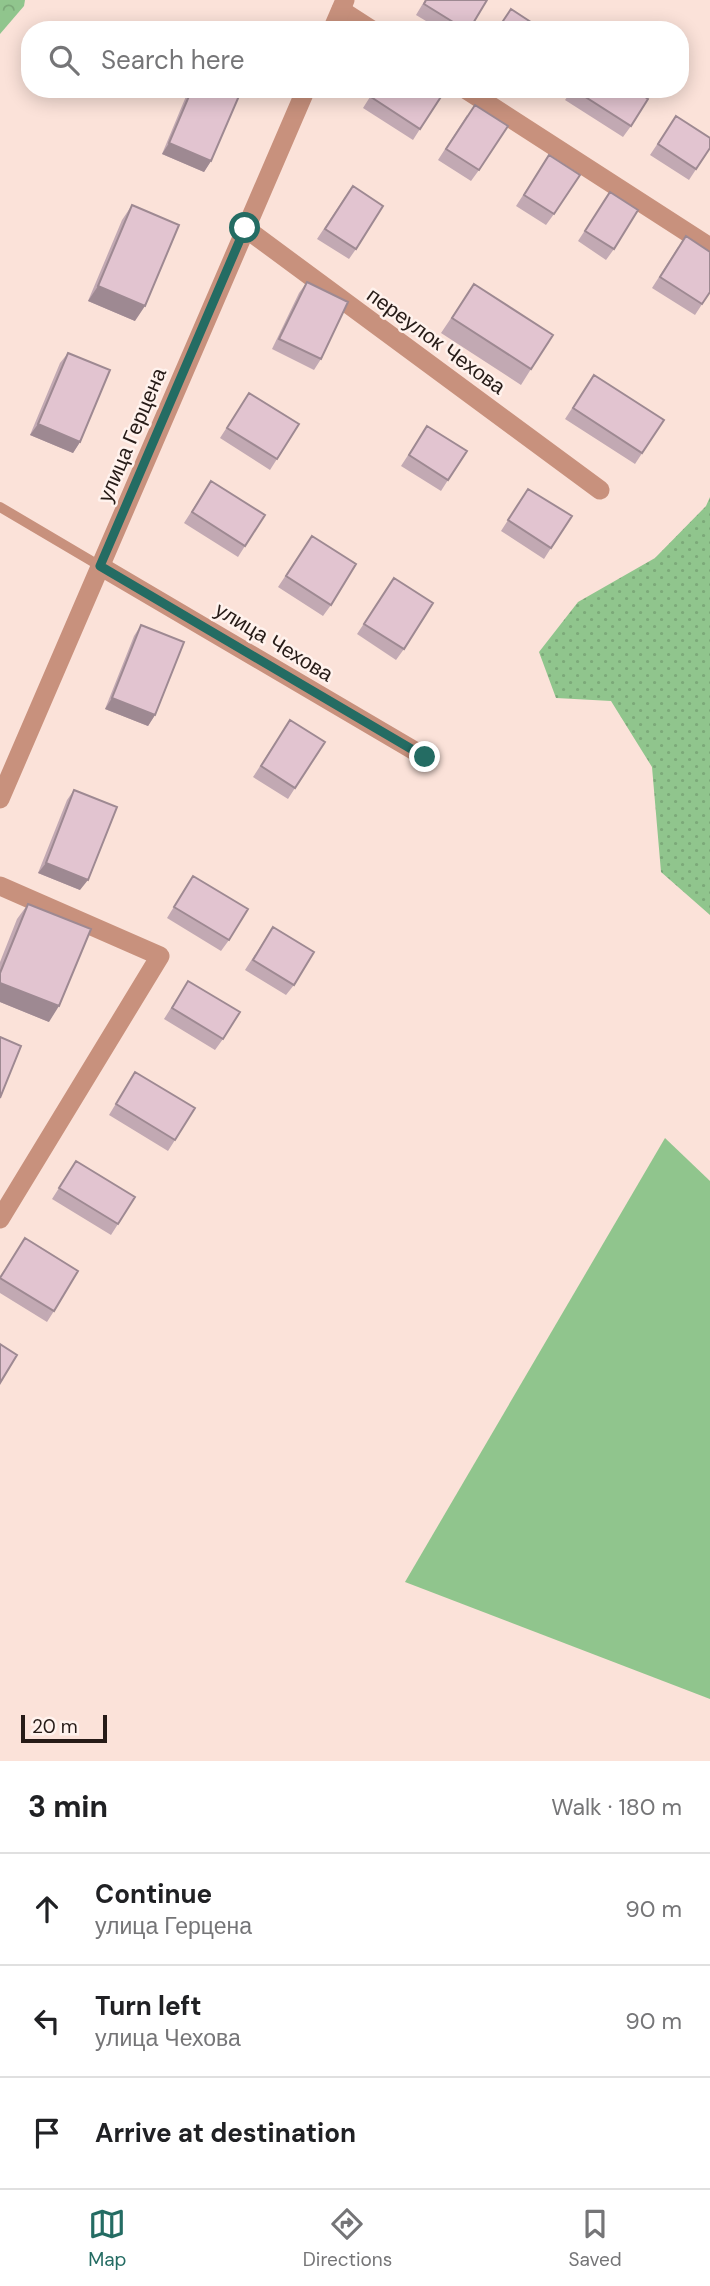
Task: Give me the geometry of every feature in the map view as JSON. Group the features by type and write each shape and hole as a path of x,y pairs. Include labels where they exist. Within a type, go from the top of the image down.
{"street":[{"path":"343,5 362,21"},
{"name":"улица Герцена","path":"0,799 302,98"},
{"path":"479,98 710,247"},
{"name":"переулок Чехова","path":"245,228 600,490"},
{"name":"улица Чехова","path":"100,566 425,757"},
{"path":"0,886 160,956 0,1219"}],"lane":[{"path":"0,508 100,566"}],"green space":[{"path":"0,0 25,0 24,6 0,34"},
{"path":"710,497 710,915 661,872 652,767 611,701 556,698 539,652 578,602 655,558 706,506"},
{"path":"665,1138 710,1181 710,1699 405,1582"}],"building":[{"path":"426,0 487,0 474,21 451,21 424,4"},
{"path":"511,9 529,21 503,21"},
{"path":"188,98 238,98 211,161 169,143"},
{"path":"373,98 440,98 420,129"},
{"path":"587,98 647,98 631,126"},
{"path":"475,105 508,126 479,170 446,149"},
{"path":"676,116 710,138 710,148 696,169 658,144"},
{"path":"549,155 580,175 554,214 524,195"},
{"path":"353,186 383,206 356,249 325,229"},
{"path":"610,192 638,210 614,249 585,231"},
{"path":"132,205 179,225 145,306 98,286"},
{"path":"686,236 710,252 710,292 702,304 660,277"},
{"path":"307,282 348,302 321,359 279,339"},
{"path":"474,284 553,335 531,369 452,318"},
{"path":"68,353 110,370 80,442 38,424"},
{"path":"594,375 664,420 642,453 573,408"},
{"path":"249,393 299,424 277,459 227,428"},
{"path":"427,426 467,451 448,480 409,455"},
{"path":"211,481 265,515 245,546 192,512"},
{"path":"528,489 572,516 551,548 508,520"},
{"path":"312,536 356,564 331,605 286,576"},
{"path":"394,578 433,603 404,649 364,624"},
{"path":"141,625 184,642 155,715 112,698"},
{"path":"290,720 325,742 295,788 261,766"},
{"path":"74,790 117,807 88,880 46,863"},
{"path":"193,876 248,909 229,940 174,907"},
{"path":"28,904 91,929 59,1006 0,983 0,973"},
{"path":"273,927 314,952 294,985 253,960"},
{"path":"188,981 240,1012 223,1039 172,1008"},
{"path":"0,1037 21,1046 0,1098"},
{"path":"135,1072 195,1108 175,1140 116,1104"},
{"path":"76,1161 135,1197 118,1224 59,1188"},
{"path":"25,1238 78,1271 54,1311 0,1278"},
{"path":"0,1344 17,1355 0,1383"}],"route":[{"path":"245,228 100,566 425,757"}]}
